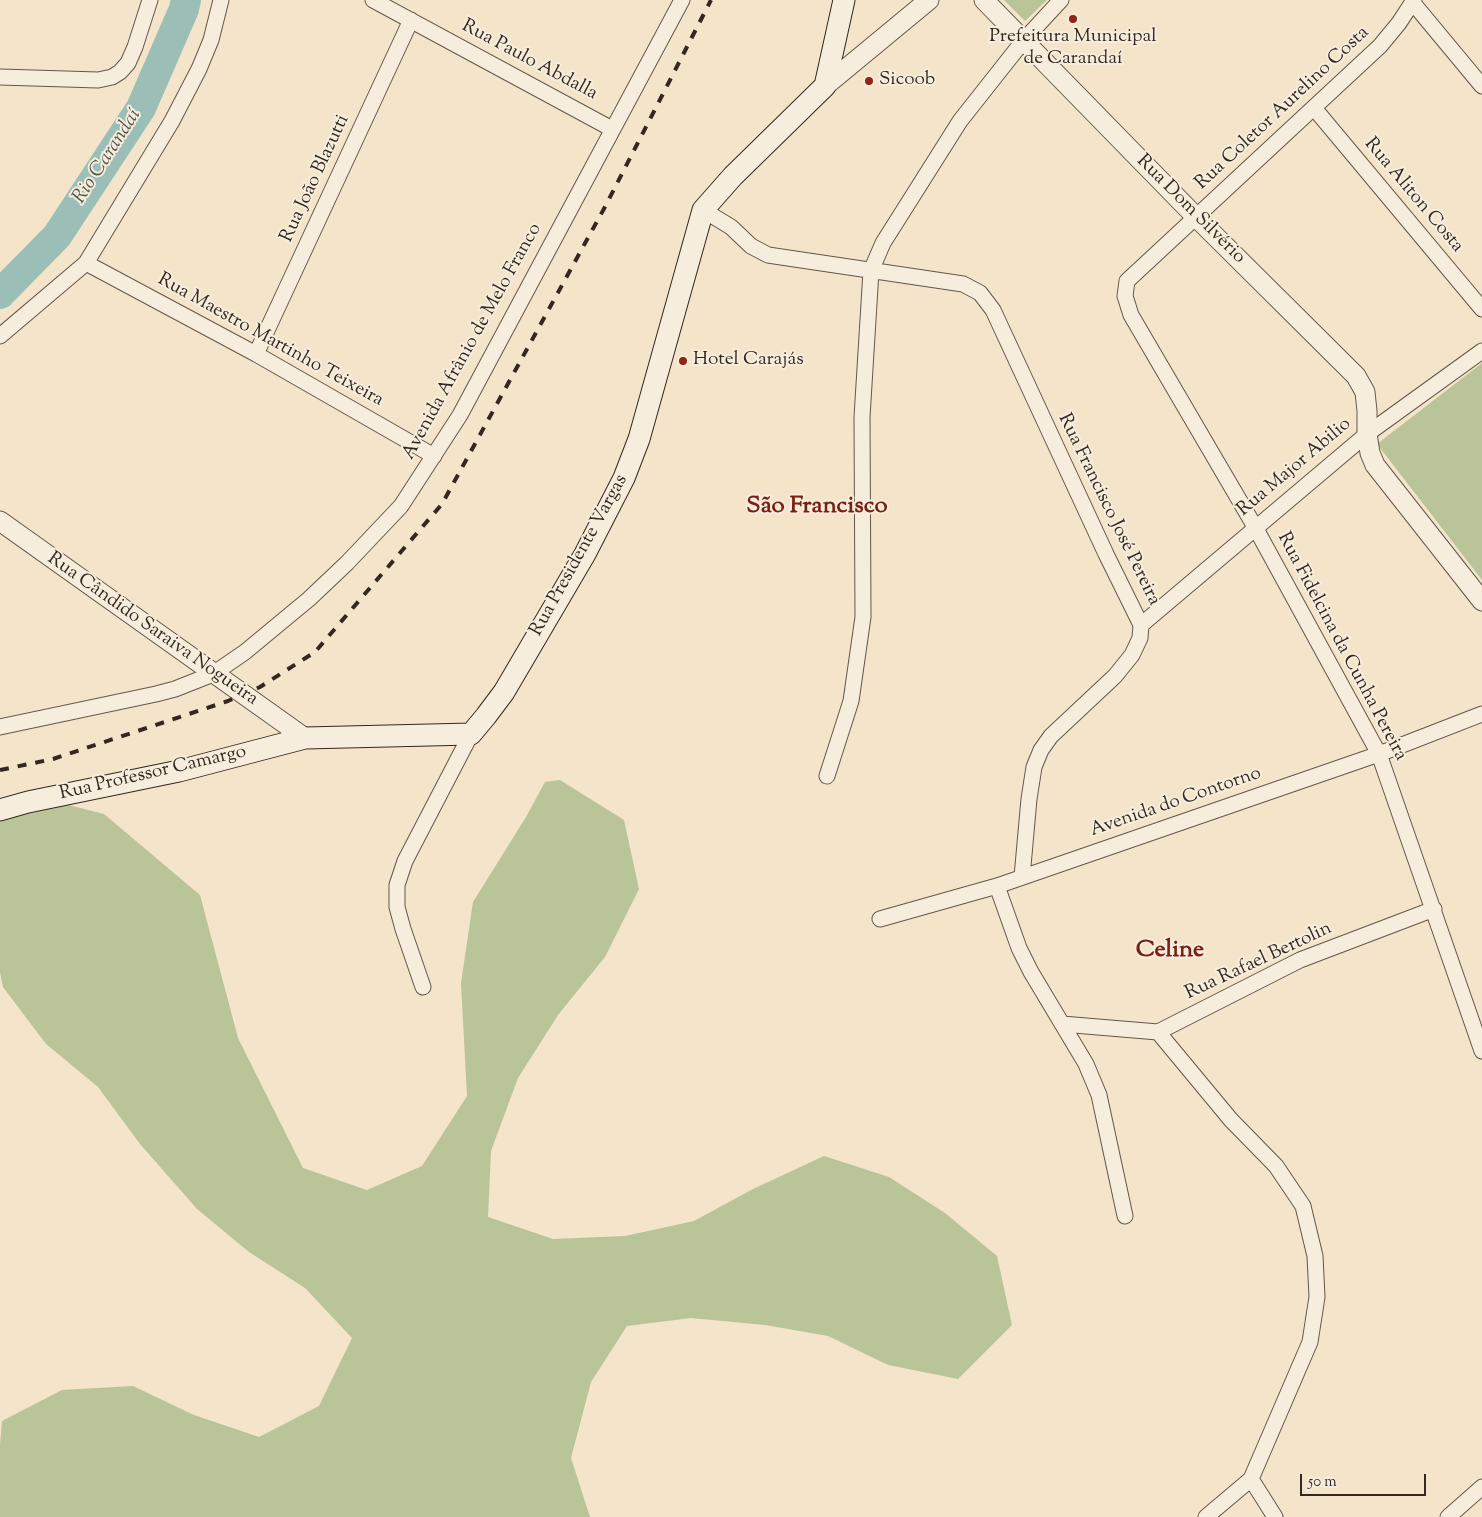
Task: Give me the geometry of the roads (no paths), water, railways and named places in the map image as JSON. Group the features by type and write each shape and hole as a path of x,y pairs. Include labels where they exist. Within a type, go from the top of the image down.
{"main road":[{"path":"825,86 844,0"},
{"name":"Rua Presidente Vargas","path":"471,734 504,692 585,554 624,478 638,440 703,210 733,176 825,86"},
{"name":"Rua Professor Camargo","path":"0,810 28,802 179,770 305,738 471,734"}],"street":[{"path":"0,77 98,80 112,77 120,72 128,63 136,47 150,0"},
{"path":"0,336 86,262 172,121 199,69 211,40 221,0"},
{"name":"Rua Paulo Abdalla","path":"373,0 612,129"},
{"name":"Avenida Afrânio de Melo Franco","path":"0,727 156,694 175,689 213,674 245,652 309,599 347,563 401,506 460,415 682,0"},
{"path":"825,86 929,0"},
{"name":"Rua Dom Silvério","path":"984,0 1197,218 1356,376 1364,392 1368,411 1367,434 1374,465 1482,601"},
{"path":"827,776 851,701 863,617 862,417 871,271 887,236 960,121 1024,40 1061,0"},
{"path":"1413,1 1482,86"},
{"name":"Rua Coletor Aurelino Costa","path":"1127,281 1380,46 1399,24 1413,1"},
{"name":"Rua João Blazutti","path":"256,354 412,20"},
{"name":"Rua Aliton Costa","path":"1314,108 1482,309"},
{"name":"Rua Francisco José Pereira","path":"703,210 731,227 751,246 768,255 963,284 980,293 993,310 1141,625 1140,638 1132,655 1115,676 1051,736 1041,750 1034,767 1028,799 1022,877"},
{"name":"Rua Maestro Martinho Teixeira","path":"86,262 256,354 434,456"},
{"name":"Rua Fidelcina da Cunha Pereira","path":"1127,281 1125,296 1130,315 1255,528 1379,754 1482,1051"},
{"name":"Rua Major Abilio","path":"1141,625 1367,434 1482,351"},
{"name":"Rua Cândido Saraiva Nogueira","path":"0,521 305,738"},
{"name":"Avenida do Contorno","path":"880,919 997,886 1379,754 1482,714"},
{"name":"Rua Presidente Vargas","path":"423,987 397,907 397,885 405,862 471,734"},
{"path":"997,886 1019,948 1031,972 1086,1064 1099,1095 1125,1216"},
{"name":"Rua Rafael Bertolin","path":"1158,1032 1300,960 1434,909"},
{"path":"1062,1024 1158,1032 1231,1120 1276,1166 1303,1206 1315,1256 1317,1297 1310,1342 1251,1478 1206,1517"},
{"path":"1251,1478 1276,1517"},
{"path":"1448,1517 1482,1487"}],"waterway":[{"name":"Rio Carandaí","path":"0,294 57,236 141,108 184,9 186,0"}],"railway":[{"path":"0,770 53,759 228,701 260,687 315,652 442,504 606,205 711,0"}],"place":[{"name":"Prefeitura Municipal de Carandaí","path":"1073,19"},
{"name":"Sicoob","path":"869,81"},
{"name":"Hotel Carajás","path":"683,361"}],"district":[{"name":"São Francisco","path":"817,508"},
{"name":"Celine","path":"1170,952"}]}
